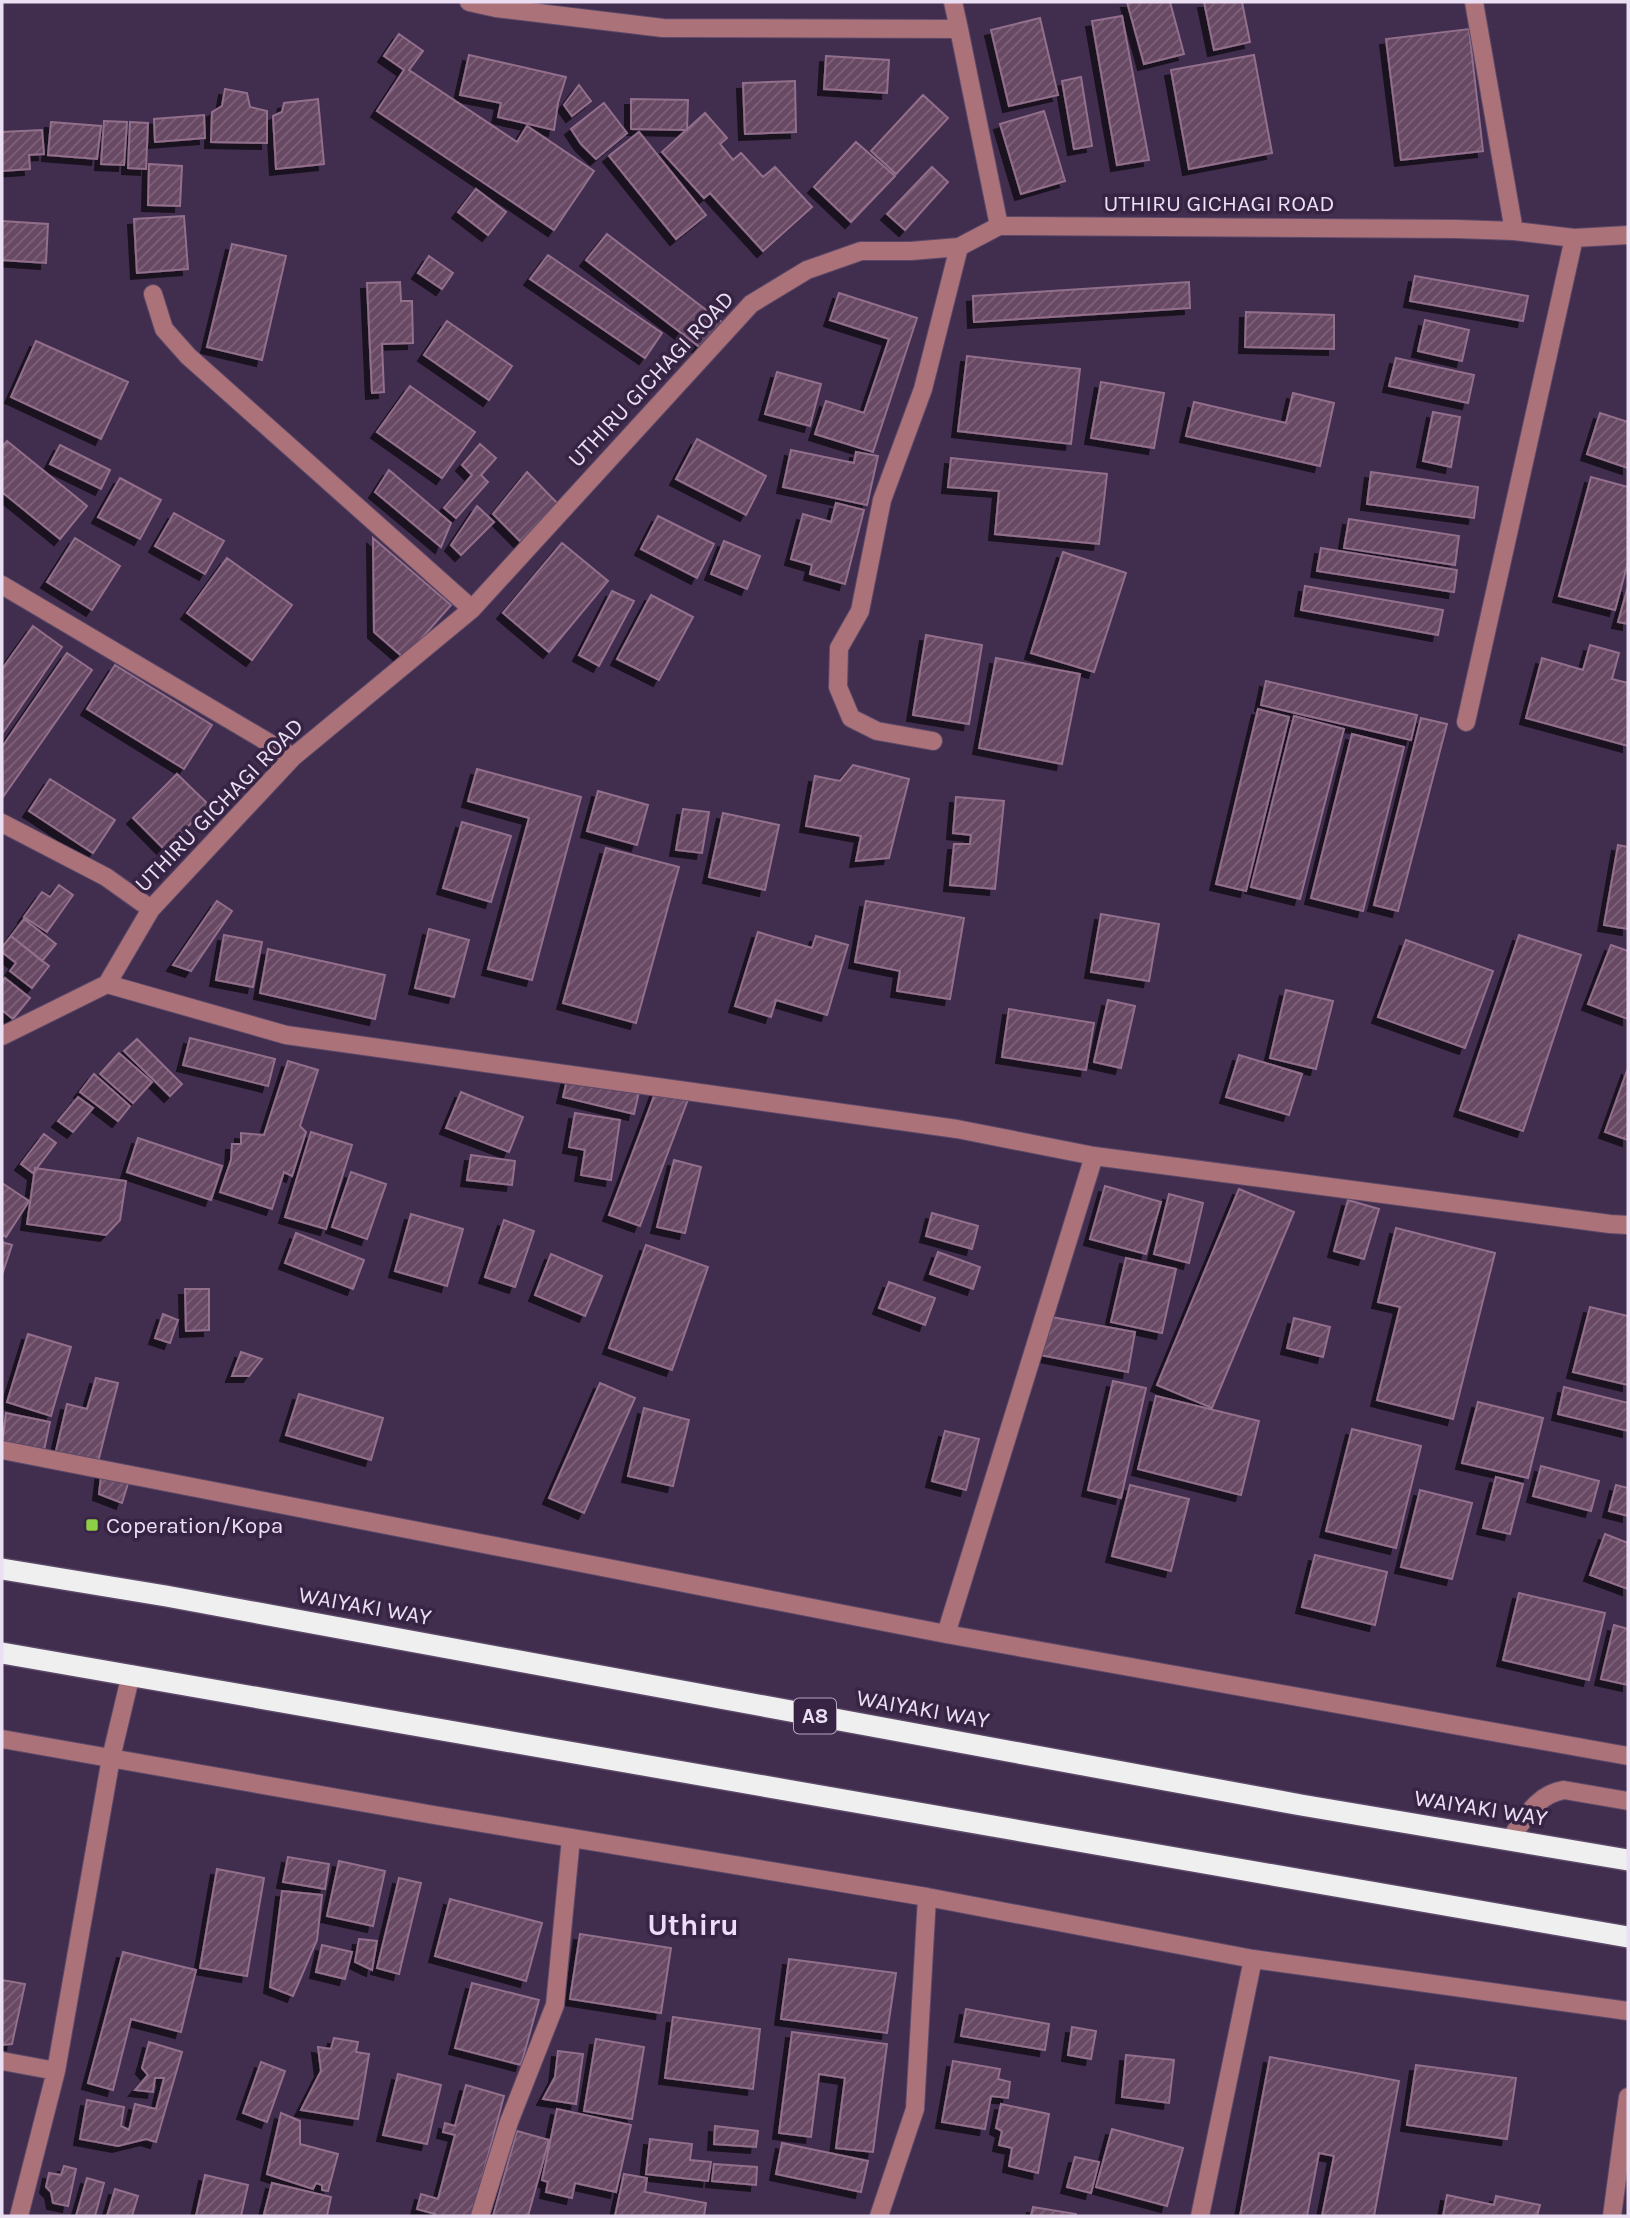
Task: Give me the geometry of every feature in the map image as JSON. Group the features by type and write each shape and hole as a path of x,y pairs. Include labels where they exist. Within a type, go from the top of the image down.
{"highway":[{"name":"WAIYAKI WAY","path":"2,1569 166,1596 1301,1805 1628,1860"},
{"path":"2,1653 1628,1937"}],"street":[{"path":"469,2 496,8 663,28 959,29"},
{"path":"953,2 999,226"},
{"path":"1474,2 1514,231"},
{"name":"UTHIRU GICHAGI ROAD","path":"107,984 151,909 293,757 472,609 751,304 807,270 861,251 959,247 999,226 1457,229 1514,231 1574,239 1628,235"},
{"path":"1466,722 1574,239"},
{"path":"933,741 877,732 851,718 838,687 839,648 860,611 883,500 923,389 959,247"},
{"path":"153,294 164,329 188,356 472,609"},
{"path":"2,586 293,757"},
{"path":"2,823 106,877 151,909"},
{"path":"2,1036 107,984 286,1035 957,1129 1094,1156 1628,1225"},
{"path":"946,1633 1094,1156"},
{"path":"2,1450 946,1633 1628,1756"},
{"path":"19,2216 56,2071 111,1758 131,1674"},
{"path":"2,1739 927,1897 1252,1959 1628,2011"},
{"path":"1510,1839 1542,1798 1555,1791 1564,1790 1628,1801"},
{"path":"480,2216 509,2122 555,2005 571,1838"},
{"path":"879,2216 915,2109 927,1897"},
{"path":"1200,2216 1252,1959"},
{"path":"2,2061 56,2071"},
{"path":"1612,2216 1628,2097"}],"building":[{"path":"1127,2 1170,2 1184,54 1144,64"},
{"path":"1204,2 1242,2 1250,42 1214,50"},
{"path":"1122,16 1149,160 1117,165 1092,21"},
{"path":"1040,18 1058,95 1009,106 991,30"},
{"path":"1469,29 1483,151 1401,160 1386,39"},
{"path":"399,34 423,51 409,70 517,142 527,126 594,171 554,230 377,111 404,70 384,56"},
{"path":"469,55 566,77 554,130 498,117 501,103 460,95"},
{"path":"1254,55 1272,153 1189,169 1171,70"},
{"path":"826,56 889,60 887,93 824,89"},
{"path":"1081,77 1092,146 1074,149 1062,81"},
{"path":"795,81 796,132 745,134 743,83"},
{"path":"579,85 591,101 572,116 564,105"},
{"path":"225,89 247,93 250,107 267,111 267,143 211,142 212,112 222,106"},
{"path":"923,95 948,118 896,174 871,151"},
{"path":"318,99 324,164 276,169 273,116 282,112 284,103"},
{"path":"631,99 688,100 687,130 631,129"},
{"path":"604,103 627,133 596,159 571,129"},
{"path":"1044,111 1065,181 1021,194 1000,124"},
{"path":"705,113 727,138 720,144 733,160 741,153 763,177 775,167 812,207 763,251 710,193 704,198 662,152"},
{"path":"204,115 205,138 155,142 154,119"},
{"path":"104,121 127,122 124,165 101,164"},
{"path":"51,122 101,126 97,159 48,155"},
{"path":"130,122 148,123 146,169 128,168"},
{"path":"42,130 44,154 29,155 30,169 2,171 2,132"},
{"path":"639,132 706,215 676,239 609,156"},
{"path":"856,142 895,176 851,222 814,187"},
{"path":"149,164 182,166 180,206 148,205"},
{"path":"932,167 948,182 905,230 887,214"},
{"path":"476,189 506,212 488,235 458,212"},
{"path":"184,216 188,269 137,273 134,219"},
{"path":"2,221 48,224 46,263 2,260"},
{"path":"607,234 727,326 706,352 586,260"},
{"path":"232,244 286,256 262,360 207,347"},
{"path":"548,255 662,333 645,358 530,279"},
{"path":"429,256 453,273 442,289 418,273"},
{"path":"1415,276 1528,296 1523,321 1410,301"},
{"path":"400,282 401,301 412,301 413,343 382,344 384,392 372,393 367,283"},
{"path":"1189,282 1190,308 974,322 973,296"},
{"path":"839,293 917,318 873,452 815,434 826,401 864,413 889,339 830,320"},
{"path":"1246,312 1334,315 1334,349 1245,347"},
{"path":"1425,320 1469,330 1462,361 1418,351"},
{"path":"447,321 512,366 489,400 424,355"},
{"path":"36,341 128,382 101,439 11,397"},
{"path":"967,356 1080,369 1071,444 958,431"},
{"path":"1396,358 1474,375 1468,403 1389,386"},
{"path":"777,372 821,384 810,426 765,414"},
{"path":"1101,382 1164,393 1154,448 1091,438"},
{"path":"410,386 475,432 442,478 377,432"},
{"path":"1293,393 1334,403 1320,466 1186,436 1194,402 1286,423"},
{"path":"1433,412 1460,417 1451,467 1423,461"},
{"path":"1600,413 1628,422 1628,468 1587,454"},
{"path":"697,439 766,476 746,515 676,479"},
{"path":"7,441 87,506 60,539 2,492 2,447"},
{"path":"480,444 496,458 481,475 488,482 456,518 444,508 472,475 462,465"},
{"path":"60,445 110,470 101,489 50,464"},
{"path":"791,450 854,463 856,452 878,456 867,505 783,487"},
{"path":"951,458 1107,474 1099,544 995,534 999,491 948,487"},
{"path":"389,470 451,523 441,547 375,492"},
{"path":"527,472 563,509 526,547 493,514"},
{"path":"1371,472 1478,487 1474,518 1367,504"},
{"path":"1591,477 1628,487 1628,562 1615,610 1559,596"},
{"path":"120,478 161,500 140,539 98,517"},
{"path":"836,503 864,510 845,584 810,574 812,565 791,559 803,514 831,522"},
{"path":"477,506 494,522 461,555 451,545"},
{"path":"174,513 224,541 205,574 155,546"},
{"path":"658,516 714,544 697,578 641,549"},
{"path":"1349,519 1459,536 1455,565 1344,548"},
{"path":"75,538 120,566 92,610 47,582"},
{"path":"373,538 451,605 404,658 374,632"},
{"path":"724,541 760,556 747,589 711,574"},
{"path":"562,543 608,581 549,652 503,613"},
{"path":"1321,548 1457,570 1454,592 1317,571"},
{"path":"1063,552 1126,573 1094,672 1031,653"},
{"path":"227,558 292,605 252,660 187,613"},
{"path":"1305,586 1443,610 1438,635 1301,610"},
{"path":"1628,586 1628,624 1618,622"},
{"path":"612,591 634,601 599,666 579,655"},
{"path":"651,595 693,617 659,680 617,659"},
{"path":"33,626 62,647 2,734 2,669"},
{"path":"926,635 982,645 969,724 913,715"},
{"path":"1590,645 1619,653 1612,679 1628,683 1628,746 1526,718 1542,658 1583,670"},
{"path":"67,653 92,670 3,797 2,747"},
{"path":"996,658 1080,674 1062,764 979,748"},
{"path":"115,665 212,725 184,769 87,709"},
{"path":"1266,681 1417,715 1411,740 1261,705"},
{"path":"1258,709 1289,717 1246,891 1216,884"},
{"path":"1294,716 1344,729 1300,899 1251,887"},
{"path":"1421,718 1447,724 1398,911 1374,905"},
{"path":"1352,734 1404,747 1363,911 1311,898"},
{"path":"853,765 909,779 889,858 856,861 861,836 806,826 815,776 840,781"},
{"path":"477,769 581,797 532,980 488,969 529,818 468,801"},
{"path":"177,774 209,805 165,850 133,818"},
{"path":"50,779 115,820 93,853 29,811"},
{"path":"598,791 648,805 637,845 587,831"},
{"path":"956,797 1004,801 995,889 950,885 954,844 970,844 971,835 953,833"},
{"path":"683,809 709,812 702,853 676,850"},
{"path":"723,813 779,825 765,890 709,877"},
{"path":"462,822 511,836 491,902 443,888"},
{"path":"1618,845 1628,847 1628,929 1604,925"},
{"path":"606,848 679,867 636,1023 563,1003"},
{"path":"59,885 73,895 47,932 24,917 42,892 50,897"},
{"path":"217,901 232,911 191,971 173,965"},
{"path":"866,901 964,918 950,999 897,991 900,971 855,962"},
{"path":"1101,914 1159,924 1149,981 1091,972"},
{"path":"24,919 56,944 42,961 11,936"},
{"path":"429,929 469,940 454,997 415,988"},
{"path":"758,932 812,948 816,936 848,945 827,1015 776,1000 771,1017 735,1006"},
{"path":"224,935 262,942 253,987 216,980"},
{"path":"1519,935 1581,955 1523,1131 1460,1110"},
{"path":"11,936 49,966 32,988 10,971 16,963 2,952 2,947"},
{"path":"1406,940 1493,971 1465,1048 1378,1017"},
{"path":"1611,945 1628,951 1628,1019 1588,1004"},
{"path":"268,949 385,975 375,1019 260,993"},
{"path":"5,978 30,998 13,1019 2,1010 2,982"},
{"path":"1286,990 1333,1001 1316,1069 1270,1058"},
{"path":"1108,1000 1135,1006 1121,1068 1094,1062"},
{"path":"1009,1009 1094,1023 1086,1070 1002,1057"},
{"path":"190,1038 275,1059 268,1086 183,1065"},
{"path":"137,1039 182,1084 170,1096 124,1051"},
{"path":"119,1053 152,1082 133,1103 100,1074"},
{"path":"1239,1055 1302,1074 1289,1115 1226,1097"},
{"path":"288,1061 318,1070 300,1126 306,1132 292,1176 284,1172 272,1209 220,1192 231,1160 232,1144 241,1144 241,1133 264,1135"},
{"path":"570,1067 641,1083 634,1114 563,1097"},
{"path":"1628,1068 1628,1140 1605,1132"},
{"path":"94,1074 130,1106 118,1121 80,1092"},
{"path":"659,1083 690,1094 640,1226 609,1215"},
{"path":"461,1092 523,1117 509,1152 446,1128"},
{"path":"78,1097 93,1108 73,1132 58,1121"},
{"path":"575,1113 620,1120 611,1180 581,1175 585,1150 569,1147"},
{"path":"311,1132 352,1145 326,1229 285,1217"},
{"path":"44,1134 56,1143 33,1173 21,1164"},
{"path":"138,1138 222,1166 211,1200 127,1172"},
{"path":"471,1155 515,1161 512,1185 467,1180"},
{"path":"674,1160 701,1167 685,1233 657,1227"},
{"path":"35,1168 126,1181 120,1220 106,1235 27,1224"},
{"path":"351,1172 386,1184 367,1239 332,1227"},
{"path":"2,1183 29,1201 6,1237 2,1234"},
{"path":"1105,1186 1161,1202 1146,1254 1090,1239"},
{"path":"1239,1189 1294,1212 1212,1408 1157,1385"},
{"path":"1169,1194 1203,1203 1189,1263 1154,1254"},
{"path":"1348,1200 1379,1209 1364,1259 1334,1251"},
{"path":"932,1213 978,1226 972,1249 926,1236"},
{"path":"411,1214 463,1229 447,1286 395,1271"},
{"path":"504,1220 534,1231 515,1287 485,1277"},
{"path":"1396,1228 1495,1253 1453,1419 1377,1400 1400,1307 1378,1302"},
{"path":"296,1233 364,1260 353,1289 285,1263"},
{"path":"2,1242 12,1245 2,1275"},
{"path":"646,1245 708,1267 672,1370 609,1348"},
{"path":"938,1252 980,1267 973,1289 930,1274"},
{"path":"551,1254 602,1276 585,1316 535,1295"},
{"path":"1126,1258 1176,1269 1162,1333 1111,1322"},
{"path":"889,1282 935,1298 925,1325 879,1308"},
{"path":"185,1289 209,1289 209,1330 186,1331"},
{"path":"1590,1307 1628,1316 1628,1385 1573,1372"},
{"path":"163,1314 178,1320 170,1343 155,1338"},
{"path":"1046,1316 1135,1332 1128,1372 1040,1355"},
{"path":"1294,1318 1330,1327 1323,1357 1287,1348"},
{"path":"28,1334 71,1347 51,1416 7,1402"},
{"path":"241,1352 262,1359 249,1376 232,1376"},
{"path":"96,1378 118,1383 97,1466 55,1455 67,1404 87,1409"},
{"path":"1113,1381 1146,1388 1121,1498 1088,1490"},
{"path":"600,1383 635,1398 584,1513 549,1498"},
{"path":"1564,1387 1628,1403 1628,1431 1558,1414"},
{"path":"299,1394 383,1418 371,1460 286,1435"},
{"path":"1156,1396 1259,1421 1241,1495 1138,1469"},
{"path":"1478,1402 1543,1418 1528,1478 1462,1463"},
{"path":"644,1408 689,1420 673,1486 628,1476"},
{"path":"6,1413 50,1422 43,1455 2,1446"},
{"path":"1352,1429 1421,1446 1396,1548 1326,1531"},
{"path":"945,1431 979,1439 966,1490 932,1481"},
{"path":"1541,1466 1599,1481 1591,1511 1533,1496"},
{"path":"102,1468 130,1477 122,1503 99,1494"},
{"path":"1496,1477 1523,1484 1510,1534 1483,1528"},
{"path":"1130,1485 1189,1499 1171,1571 1112,1556"},
{"path":"1616,1485 1628,1488 1628,1516 1609,1511"},
{"path":"1420,1490 1472,1503 1452,1579 1401,1567"},
{"path":"1605,1534 1628,1543 1628,1589 1590,1575"},
{"path":"1315,1555 1387,1572 1375,1625 1302,1607"},
{"path":"1519,1593 1605,1613 1589,1680 1503,1660"},
{"path":"1614,1625 1628,1629 1628,1685 1601,1679"},
{"path":"288,1857 329,1864 325,1889 283,1882"},
{"path":"339,1861 385,1871 373,1926 327,1916"},
{"path":"217,1869 264,1878 247,1976 200,1968"},
{"path":"399,1878 421,1883 399,1974 377,1968"},
{"path":"282,1891 322,1895 317,1940 293,1996 270,1987"},
{"path":"450,1899 542,1923 526,1981 435,1956"},
{"path":"580,1934 671,1948 661,2013 570,1999"},
{"path":"359,1939 377,1941 372,1970 355,1962"},
{"path":"322,1945 352,1952 345,1979 316,1972"},
{"path":"123,1952 196,1970 181,2032 131,2019 113,2090 88,2083"},
{"path":"789,1959 896,1973 887,2033 781,2019"},
{"path":"2,1980 25,1984 12,2044 2,2045"},
{"path":"472,1983 539,2000 521,2065 455,2048"},
{"path":"966,2009 1049,2024 1045,2050 961,2036"},
{"path":"673,2017 760,2029 753,2089 665,2078"},
{"path":"1072,2027 1096,2031 1091,2059 1068,2055"},
{"path":"792,2032 887,2044 873,2152 836,2148 845,2078 819,2074 811,2137 779,2133"},
{"path":"334,2038 358,2042 356,2052 369,2054 358,2119 301,2110 321,2071 318,2047 331,2049"},
{"path":"596,2039 644,2047 632,2119 584,2111"},
{"path":"149,2042 182,2052 156,2142 146,2139 118,2146 80,2139 87,2100 124,2107 121,2126 129,2130 135,2104 156,2109 164,2078 155,2078 153,2092 135,2090 148,2075 142,2068"},
{"path":"558,2051 583,2054 576,2104 543,2099 555,2077"},
{"path":"1126,2055 1174,2060 1169,2103 1122,2097"},
{"path":"1270,2057 1399,2081 1374,2216 1322,2216 1334,2156 1319,2153 1307,2216 1240,2216"},
{"path":"953,2061 1000,2069 998,2079 1010,2082 1008,2098 991,2096 985,2129 942,2122"},
{"path":"261,2062 285,2071 267,2122 243,2113"},
{"path":"1416,2065 1516,2078 1507,2139 1407,2125"},
{"path":"398,2074 441,2085 427,2144 383,2135"},
{"path":"466,2085 504,2096 472,2216 435,2216 417,2209 421,2194 438,2199 455,2135 443,2132 445,2123 455,2126"},
{"path":"1001,2104 1049,2114 1038,2173 1009,2166 1012,2148 999,2145 1002,2131 996,2128"},
{"path":"557,2109 631,2125 616,2192 575,2183 572,2198 546,2192 548,2182 542,2180"},
{"path":"281,2113 300,2121 300,2144 338,2154 328,2191 322,2190 322,2185 316,2183 313,2189 267,2174"},
{"path":"715,2126 758,2131 756,2147 714,2144"},
{"path":"1112,2129 1183,2148 1167,2206 1096,2187"},
{"path":"517,2131 549,2140 528,2216 493,2216"},
{"path":"650,2139 692,2144 690,2160 711,2162 708,2181 646,2174"},
{"path":"782,2143 868,2161 861,2192 776,2174"},
{"path":"1075,2157 1099,2162 1091,2193 1067,2187"},
{"path":"714,2164 757,2167 756,2185 712,2181"},
{"path":"64,2166 76,2169 68,2206 53,2203 51,2192 46,2187 49,2173 61,2175"},
{"path":"624,2174 647,2178 645,2192 706,2203 704,2216 615,2216"},
{"path":"205,2175 248,2185 241,2216 196,2216"},
{"path":"87,2178 104,2183 95,2216 76,2216"},
{"path":"272,2183 331,2197 327,2216 264,2214"},
{"path":"115,2189 138,2196 132,2216 107,2216"},
{"path":"1447,2195 1494,2205 1496,2196 1540,2205 1537,2216 1443,2216"},
{"path":"1033,2207 1076,2214 1076,2216 1031,2216"}],"place":[{"name":"Coperation/Kopa","path":"92,1525"}],"district":[{"name":"Uthiru","path":"693,1925"}]}
